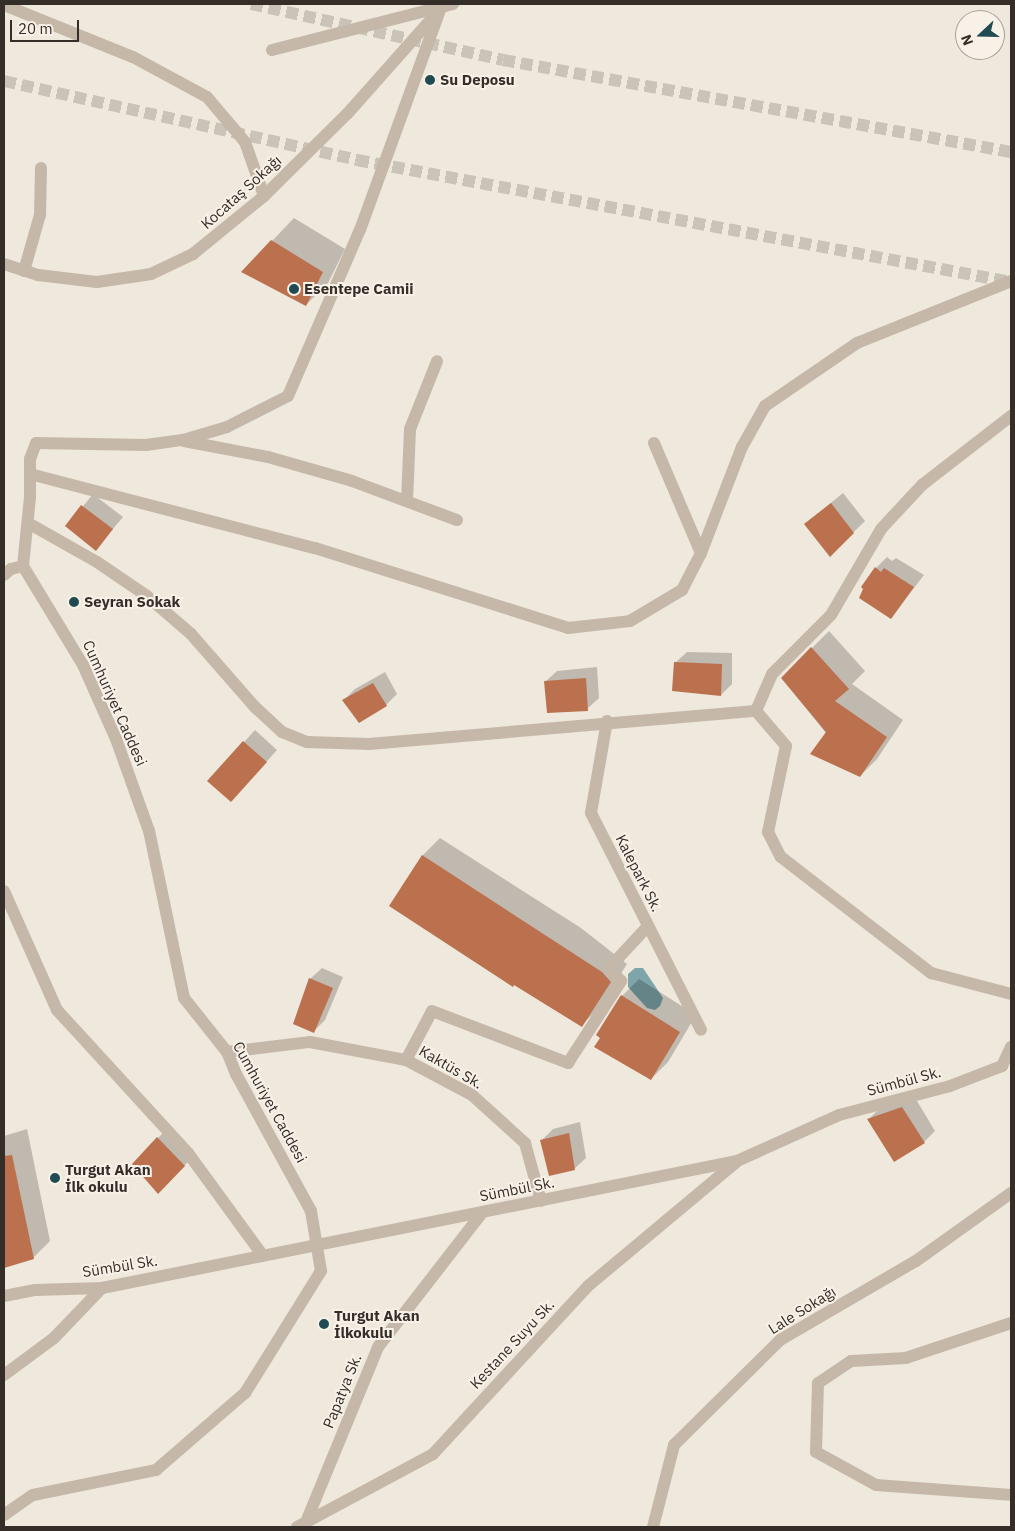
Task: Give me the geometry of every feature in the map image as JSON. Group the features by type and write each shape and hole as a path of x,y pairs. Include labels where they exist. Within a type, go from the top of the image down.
{"street":[{"path":"4,5 133,57 207,98 245,142 264,196"},
{"path":"272,50 444,5"},
{"path":"4,576 10,569 23,566 28,523 32,450 36,443 43,441 146,445 183,440 227,427 288,396 360,230 444,5"},
{"name":"Kocataş Sokağı","path":"4,264 24,271 97,282 151,274 193,254 264,196 348,113 444,5"},
{"path":"24,271 40,215 41,168"},
{"path":"30,474 315,548 568,628 630,621 682,590 701,553 742,447 765,406 857,343 1011,281"},
{"path":"407,502 410,429 437,360"},
{"path":"756,711 772,674 831,614 880,529 922,485 1011,416"},
{"path":"183,440 277,460 352,480 457,520"},
{"path":"654,444 701,553"},
{"path":"28,523 98,562 147,596 191,634 255,707 282,732 308,742 369,744 607,721 756,711"},
{"name":"Cumhuriyet Caddesi","path":"4,1515 33,1495 156,1470 245,1393 321,1271 311,1211 227,1052 184,998 149,831 116,739 83,665 23,566"},
{"path":"756,711 786,746 768,832 781,857 931,973 1011,994"},
{"name":"Kalepark Sk.","path":"607,721 591,813 701,1030"},
{"path":"4,891 56,1010 188,1153 263,1256"},
{"path":"406,1060 432,1011 568,1063 621,981 609,968 648,926"},
{"name":"Kaktüs Sk.","path":"227,1052 310,1042 406,1060 472,1095 525,1143 541,1201"},
{"name":"Sümbül Sk.","path":"4,1296 35,1290 102,1288 737,1161 839,1115 950,1086 1002,1066 1011,1047"},
{"name":"Kestane Suyu Sk.","path":"302,1525 433,1454 588,1286 737,1161"},
{"name":"Lale Sokağı","path":"651,1527 674,1445 780,1340 916,1261 1011,1193"},
{"name":"Papatya Sk.","path":"302,1525 378,1347 482,1212"},
{"path":"4,1375 54,1338 102,1288"},
{"path":"1011,1323 906,1358 851,1361 818,1383 816,1452 876,1485 1011,1495"}],"water":[{"path":"635,968 643,968 663,998 660,1006 655,1010 647,1008 628,987 628,974"}],"building":[{"name":"Esentepe Camii","path":"271,240 323,272 306,306 241,272"},
{"path":"831,503 854,533 830,557 804,524"},
{"path":"81,505 113,529 96,551 65,526"},
{"path":"875,567 881,572 884,568 914,587 891,619 859,598 863,589 861,587"},
{"path":"811,647 849,689 835,701 887,737 860,777 810,754 826,732 781,678"},
{"path":"674,662 722,664 721,696 672,691"},
{"path":"586,678 588,711 547,713 544,681"},
{"path":"373,683 387,706 359,723 342,700"},
{"path":"243,741 267,762 231,802 207,781"},
{"path":"422,855 602,972 611,982 582,1027 514,985 513,987 389,906"},
{"path":"309,978 333,988 314,1033 293,1024"},
{"path":"621,995 680,1032 651,1080 594,1047 600,1038 596,1035"},
{"path":"902,1107 925,1143 894,1162 867,1119"},
{"path":"569,1133 575,1170 549,1176 540,1140"},
{"path":"157,1137 185,1166 158,1194 132,1164"},
{"path":"12,1155 34,1259 4,1268 4,1156"}],"tunnel":[{"path":"251,4 503,60 1011,152"},
{"path":"4,81 357,160 1011,282"}],"place":[{"name":"Su Deposu","path":"430,80"},
{"name":"Esentepe Camii","path":"294,289"},
{"name":"Seyran Sokak","path":"74,602"},
{"name":"Turgut Akan İlk okulu","path":"55,1178"},
{"name":"Turgut Akan İlkokulu","path":"324,1324"}]}
